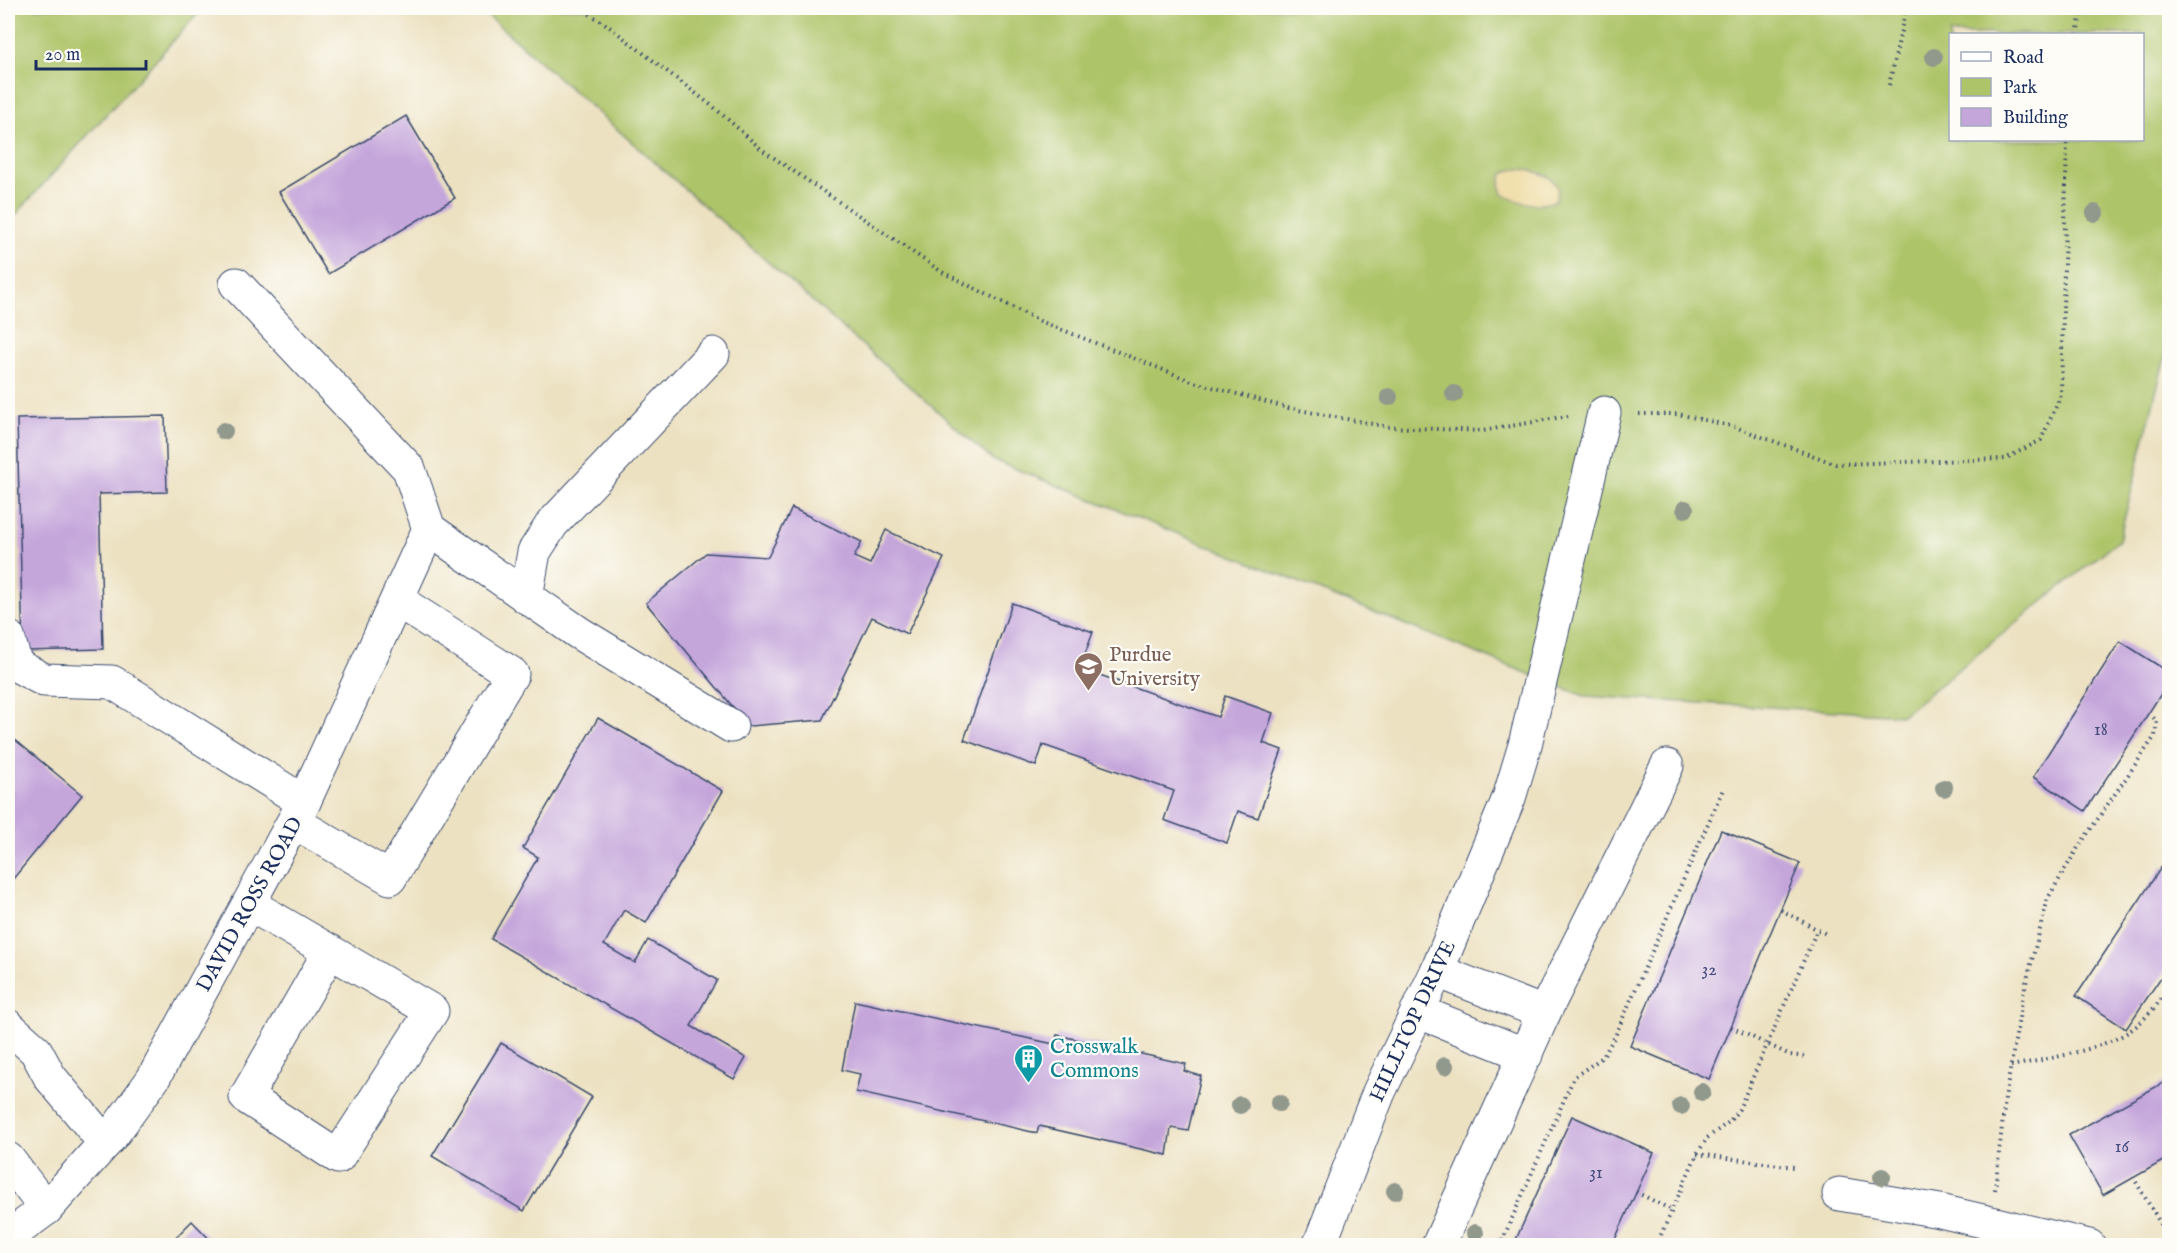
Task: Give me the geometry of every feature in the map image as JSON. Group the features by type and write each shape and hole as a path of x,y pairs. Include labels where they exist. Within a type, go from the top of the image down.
{"street":[{"path":"236,284 409,469 429,529 579,633 731,726"},
{"path":"526,597 534,552 552,524 713,354"},
{"name":"HILLTOP DRIVE","path":"1319,1245 1379,1092 1437,971 1509,798 1525,745 1604,413"},
{"name":"DAVID ROSS ROAD","path":"8,1237 45,1209 105,1143 153,1079 299,812 429,529"},
{"path":"8,637 16,664 44,680 112,682 390,878 512,674 397,600"},
{"path":"1438,1245 1544,1013 1667,766"},
{"path":"249,904 330,951 432,1011 338,1157 246,1097 330,951"},
{"path":"1437,971 1544,1013"},
{"path":"1417,1011 1526,1055"},
{"path":"8,1026 36,1051 50,1077 105,1143"},
{"path":"8,1159 45,1209"},
{"path":"1839,1194 1940,1211 2089,1245"}],"path":[{"path":"579,8 603,22 716,109 761,150 942,272 1040,321 1194,382 1288,408 1389,427 1482,432 1550,418 1604,413 1678,414 1735,427 1836,464 2005,459 2041,440 2061,395 2067,141"},
{"path":"1888,85 1906,8"},
{"path":"2078,33 2082,8"},
{"path":"1995,1196 2005,1099 2023,995 2048,898 2079,846 2156,735 2157,722 2153,717"},
{"path":"1500,1245 1574,1077 1603,1057 1615,1036 1724,787"},
{"path":"1781,910 1826,934"},
{"path":"1656,1245 1697,1154 1707,1138 1729,1122 1738,1109 1817,930"},
{"path":"2011,1066 2071,1054 2128,1032 2157,1004 2169,988"},
{"path":"1731,1027 1790,1055 1807,1057"},
{"path":"1697,1154 1794,1167"},
{"path":"2136,1182 2169,1240"},
{"path":"1636,1192 1672,1210"}],"green space":[{"path":"8,8 203,8 8,223"},
{"path":"479,8 2169,8 2169,341 2119,540 1902,715 1584,696 993,460"}],"sand":[{"path":"1521,169 1542,174 1551,179 1558,188 1556,200 1544,204 1529,203 1503,194 1500,184 1502,175 1510,170"}],"building":[{"path":"406,116 455,198 328,274 279,192"},
{"path":"165,416 167,492 99,494 103,649 23,651 17,419"},
{"path":"792,508 862,542 854,557 870,564 886,530 944,558 907,634 872,617 822,720 749,726 646,603 706,553 768,557"},
{"path":"1012,603 1093,632 1080,668 1218,717 1225,696 1273,713 1263,743 1282,750 1258,818 1238,811 1227,843 1164,820 1174,791 1043,745 1036,766 964,740"},
{"path":"2120,641 2170,673 2170,680 2085,811 2033,777"},
{"path":"598,718 723,791 646,923 624,910 604,945 635,963 648,940 717,980 691,1026 746,1058 734,1079 491,939 538,857 523,848"},
{"path":"8,734 82,795 8,885"},
{"path":"1721,830 1800,863 1709,1079 1630,1046"},
{"path":"2162,866 2170,871 2170,964 2126,1029 2076,996"},
{"name":"Crosswalk Commons","path":"855,1001 1054,1044 1057,1035 1186,1064 1184,1071 1201,1076 1188,1131 1171,1128 1167,1155 1039,1126 1037,1133 856,1092 860,1074 842,1070"},
{"path":"501,1043 592,1097 524,1211 432,1156"},
{"path":"2170,1079 2170,1157 2103,1195 2069,1135"},
{"path":"1572,1116 1654,1153 1612,1246 1513,1246"},
{"path":"192,1221 216,1246 167,1246"}],"place":[{"name":"Purdue University","path":"1088,692"},
{"name":"Crosswalk Commons","path":"1029,1084"}]}
